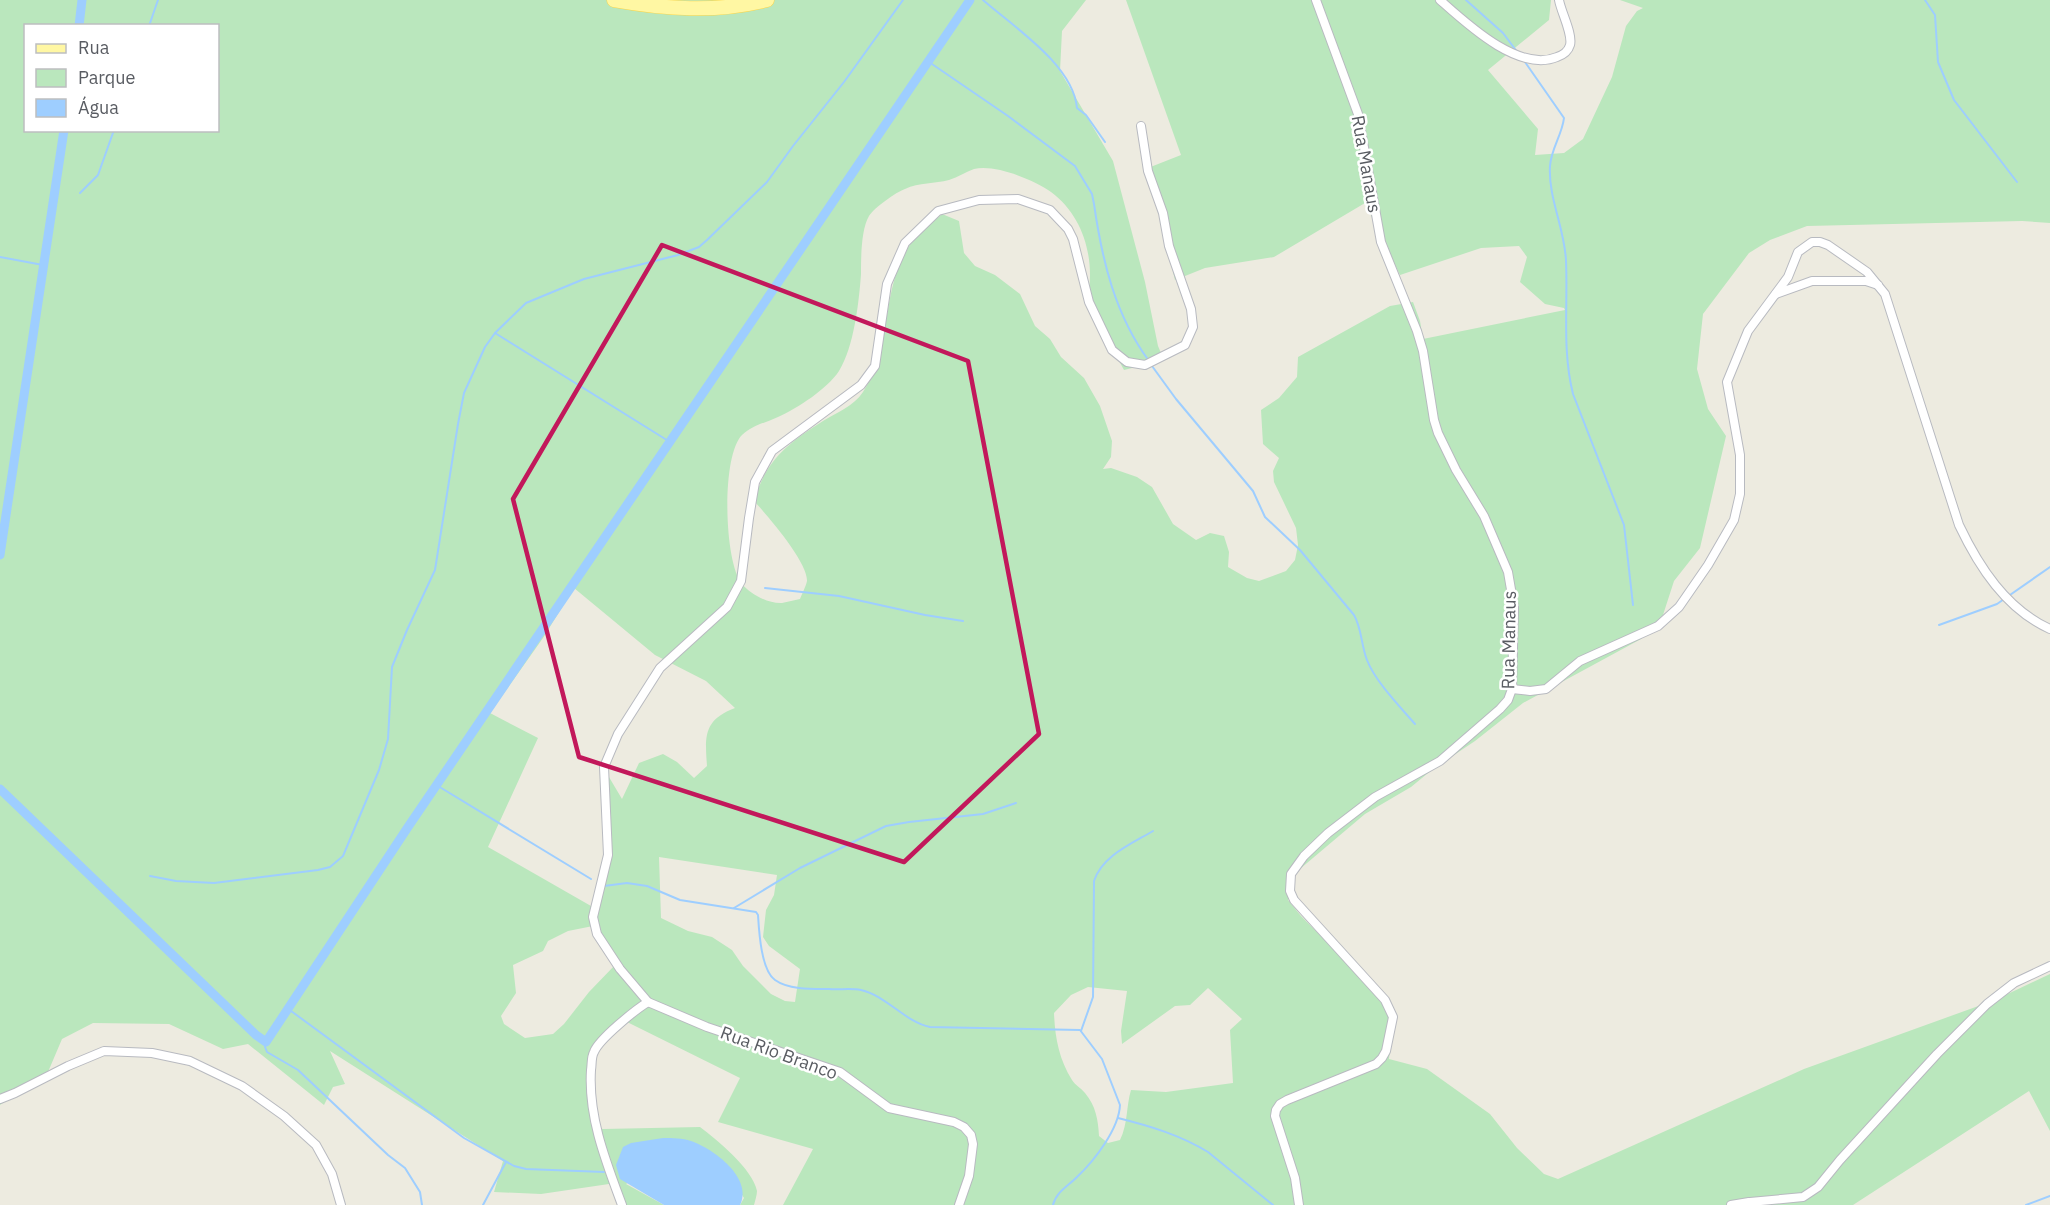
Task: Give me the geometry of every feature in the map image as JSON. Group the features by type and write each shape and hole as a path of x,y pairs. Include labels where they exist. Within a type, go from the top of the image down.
{"main road":[{"path":"614,0 656,7 698,9 740,6 767,0"}],"street":[{"name":"Rua Manaus","path":"1299,1205 1295,1178 1276,1123 1276,1110 1287,1100 1376,1064 1386,1051 1393,1017 1385,1000 1294,900 1289,883 1291,874 1304,856 1351,814 1375,797 1440,761 1500,709 1512,689 1514,607 1508,572 1484,516 1456,470 1438,433 1423,351 1381,242 1358,114 1316,0"},
{"path":"1440,0 1478,34 1512,53 1540,61 1565,53 1570,46 1559,0"},
{"path":"622,1205 599,1142 591,1086 594,1051 621,1024 648,1002 620,969 597,934 593,917 608,855 604,767 618,734 660,668 727,607 741,581 755,482 772,451 861,385 875,366 887,284 905,243 938,211 979,200 1017,198 1050,210 1068,229 1073,239 1089,302 1112,350 1127,362 1145,364 1185,345 1193,327 1191,309 1169,246 1163,213 1148,171 1141,126"},
{"path":"1512,689 1530,691 1546,689 1580,662 1658,626 1679,608 1708,565 1734,520 1740,494 1740,455 1727,382 1753,322 1788,277 1798,252 1812,242 1828,244 1862,268 1885,294 1959,525 1972,553 2011,603 2027,617 2050,629"},
{"path":"1776,294 1812,281 1866,281 1879,285"},
{"path":"1731,1205 1803,1197 1818,1187 1937,1054 1987,1004 2014,983 2050,966"},
{"name":"Rua Rio Branco","path":"648,1002 707,1027 840,1072 889,1108 954,1122 964,1127 971,1135 973,1144 969,1176 959,1205"},
{"path":"0,1099 68,1065 104,1051 152,1053 190,1061 242,1086 284,1116 316,1144 332,1174 341,1205"}],"highlighted area":[{"path":"662,245 968,361 1039,734 904,862 579,757 513,499"}],"green space":[{"path":"0,0 1086,0 1062,31 1060,71 1113,161 1145,282 1158,346 1164,360 1124,370 1087,302 1089,256 1080,227 1063,202 1044,187 1014,174 983,168 974,169 949,180 921,184 896,193 875,209 864,228 855,324 839,371 827,385 803,403 746,432 735,447 728,486 727,509 731,554 736,572 745,588 755,595 771,602 782,603 800,599 807,581 806,573 786,539 754,501 759,487 765,474 780,454 810,429 850,405 863,392 879,357 900,263 916,237 942,214 959,221 964,253 975,266 995,275 1020,294 1035,326 1050,339 1061,357 1084,378 1100,406 1112,441 1111,457 1103,469 1111,468 1137,477 1152,487 1173,524 1196,540 1210,533 1224,536 1229,552 1228,567 1247,578 1259,581 1286,571 1295,560 1298,545 1296,528 1274,482 1273,471 1279,458 1263,444 1261,410 1279,398 1297,377 1298,357 1390,306 1413,302 1420,321 1423,339 1565,310 1545,304 1520,282 1527,257 1519,246 1481,248 1400,275 1365,203 1274,257 1205,268 1175,280 1148,168 1181,155 1126,0 1551,0 1549,20 1488,70 1538,129 1535,155 1564,153 1583,139 1612,77 1626,26 1637,11 1643,8 1620,0 2050,0 2050,223 2022,221 1807,226 1770,240 1749,253 1703,314 1697,369 1708,409 1726,436 1700,548 1674,581 1663,615 1641,639 1523,703 1411,787 1365,814 1294,874 1288,900 1393,1009 1389,1059 1427,1069 1490,1114 1517,1148 1544,1174 1558,1179 1804,1069 1995,1000 2050,974 2050,1131 2029,1091 1853,1205 783,1205 813,1149 718,1122 740,1078 625,1021 592,1053 593,1127 603,1129 700,1127 741,1164 749,1173 757,1191 754,1205 740,1205 744,1198 719,1158 692,1142 626,1184 664,1205 626,1205 609,1184 541,1194 494,1192 503,1161 330,1051 345,1084 333,1087 324,1105 248,1044 223,1049 169,1024 93,1023 62,1039 48,1072 0,1105","holes":["574,588 655,655 706,681 735,708 717,718 712,724 708,731 706,746 707,766 694,778 677,762 663,754 639,763 622,799 606,772 611,856 591,906 488,847 538,738 490,713 543,638","659,857 777,875 774,895 766,910 763,937 769,946 800,969 795,1002 785,1001 771,994 743,966 732,950 712,937 688,931 661,918","598,925 615,965 553,1034 525,1038 504,1024 501,1016 516,993 513,965 543,951 548,941 568,931","1088,987 1127,991 1121,1031 1122,1044 1175,1006 1190,1005 1208,988 1242,1019 1230,1030 1233,1083 1166,1092 1131,1090 1120,1140 1108,1143 1099,1136 1092,1103 1073,1082 1061,1056 1054,1013 1071,995"]}],"water":[{"path":"663,1138 691,1141 720,1158 736,1175 741,1185 743,1195 740,1205 664,1205 620,1179 616,1165 623,1147 631,1143"}],"waterway":[{"path":"79,24 82,0"},
{"path":"150,24 158,0"},
{"path":"150,876 176,881 214,883 318,870 330,867 343,856 379,770 388,739 392,667 435,570 464,393 485,347 495,333 526,303 584,279 678,255 699,247 767,182 844,82 903,0"},
{"path":"0,789 256,1035 266,1042 408,827 970,0"},
{"path":"983,0 1026,35 1054,62 1073,92 1077,108 1086,115 1105,142"},
{"path":"1466,0 1503,33 1518,53"},
{"path":"1925,0 1935,15 1938,62 1954,100 2017,182"},
{"path":"929,62 1008,116 1075,166 1092,194 1101,246 1119,306 1127,325 1149,361"},
{"path":"1525,62 1564,118 1551,160 1550,178 1565,249 1566,344 1570,377 1573,394 1624,525 1633,605"},
{"path":"0,555 64,132"},
{"path":"80,193 98,175 113,132"},
{"path":"0,257 43,265"},
{"path":"495,333 670,442"},
{"path":"1152,366 1176,399 1253,491 1265,517 1300,550 1354,615 1371,668 1388,694 1415,724"},
{"path":"1939,625 1997,604 2050,567"},
{"path":"765,588 839,596 963,621"},
{"path":"438,786 591,879"},
{"path":"734,908 800,868 886,826 983,814 1016,803"},
{"path":"1081,1031 1093,997 1094,881 1098,872 1110,858 1153,831"},
{"path":"604,886 627,883 647,886 680,900 756,912 767,968 775,980 787,986 809,989 861,990 879,998 912,1020 930,1027 1080,1030 1102,1059 1120,1105 1119,1114 1098,1154 1060,1193 1053,1205"},
{"path":"287,1008 464,1138 514,1166 526,1169 604,1172"},
{"path":"266,1042 267,1052 298,1070 388,1155 405,1168 420,1192 422,1205"},
{"path":"1118,1118 1164,1132 1208,1152 1273,1205"},
{"path":"483,1205 506,1162"},
{"path":"2026,1205 2050,1196"}]}
